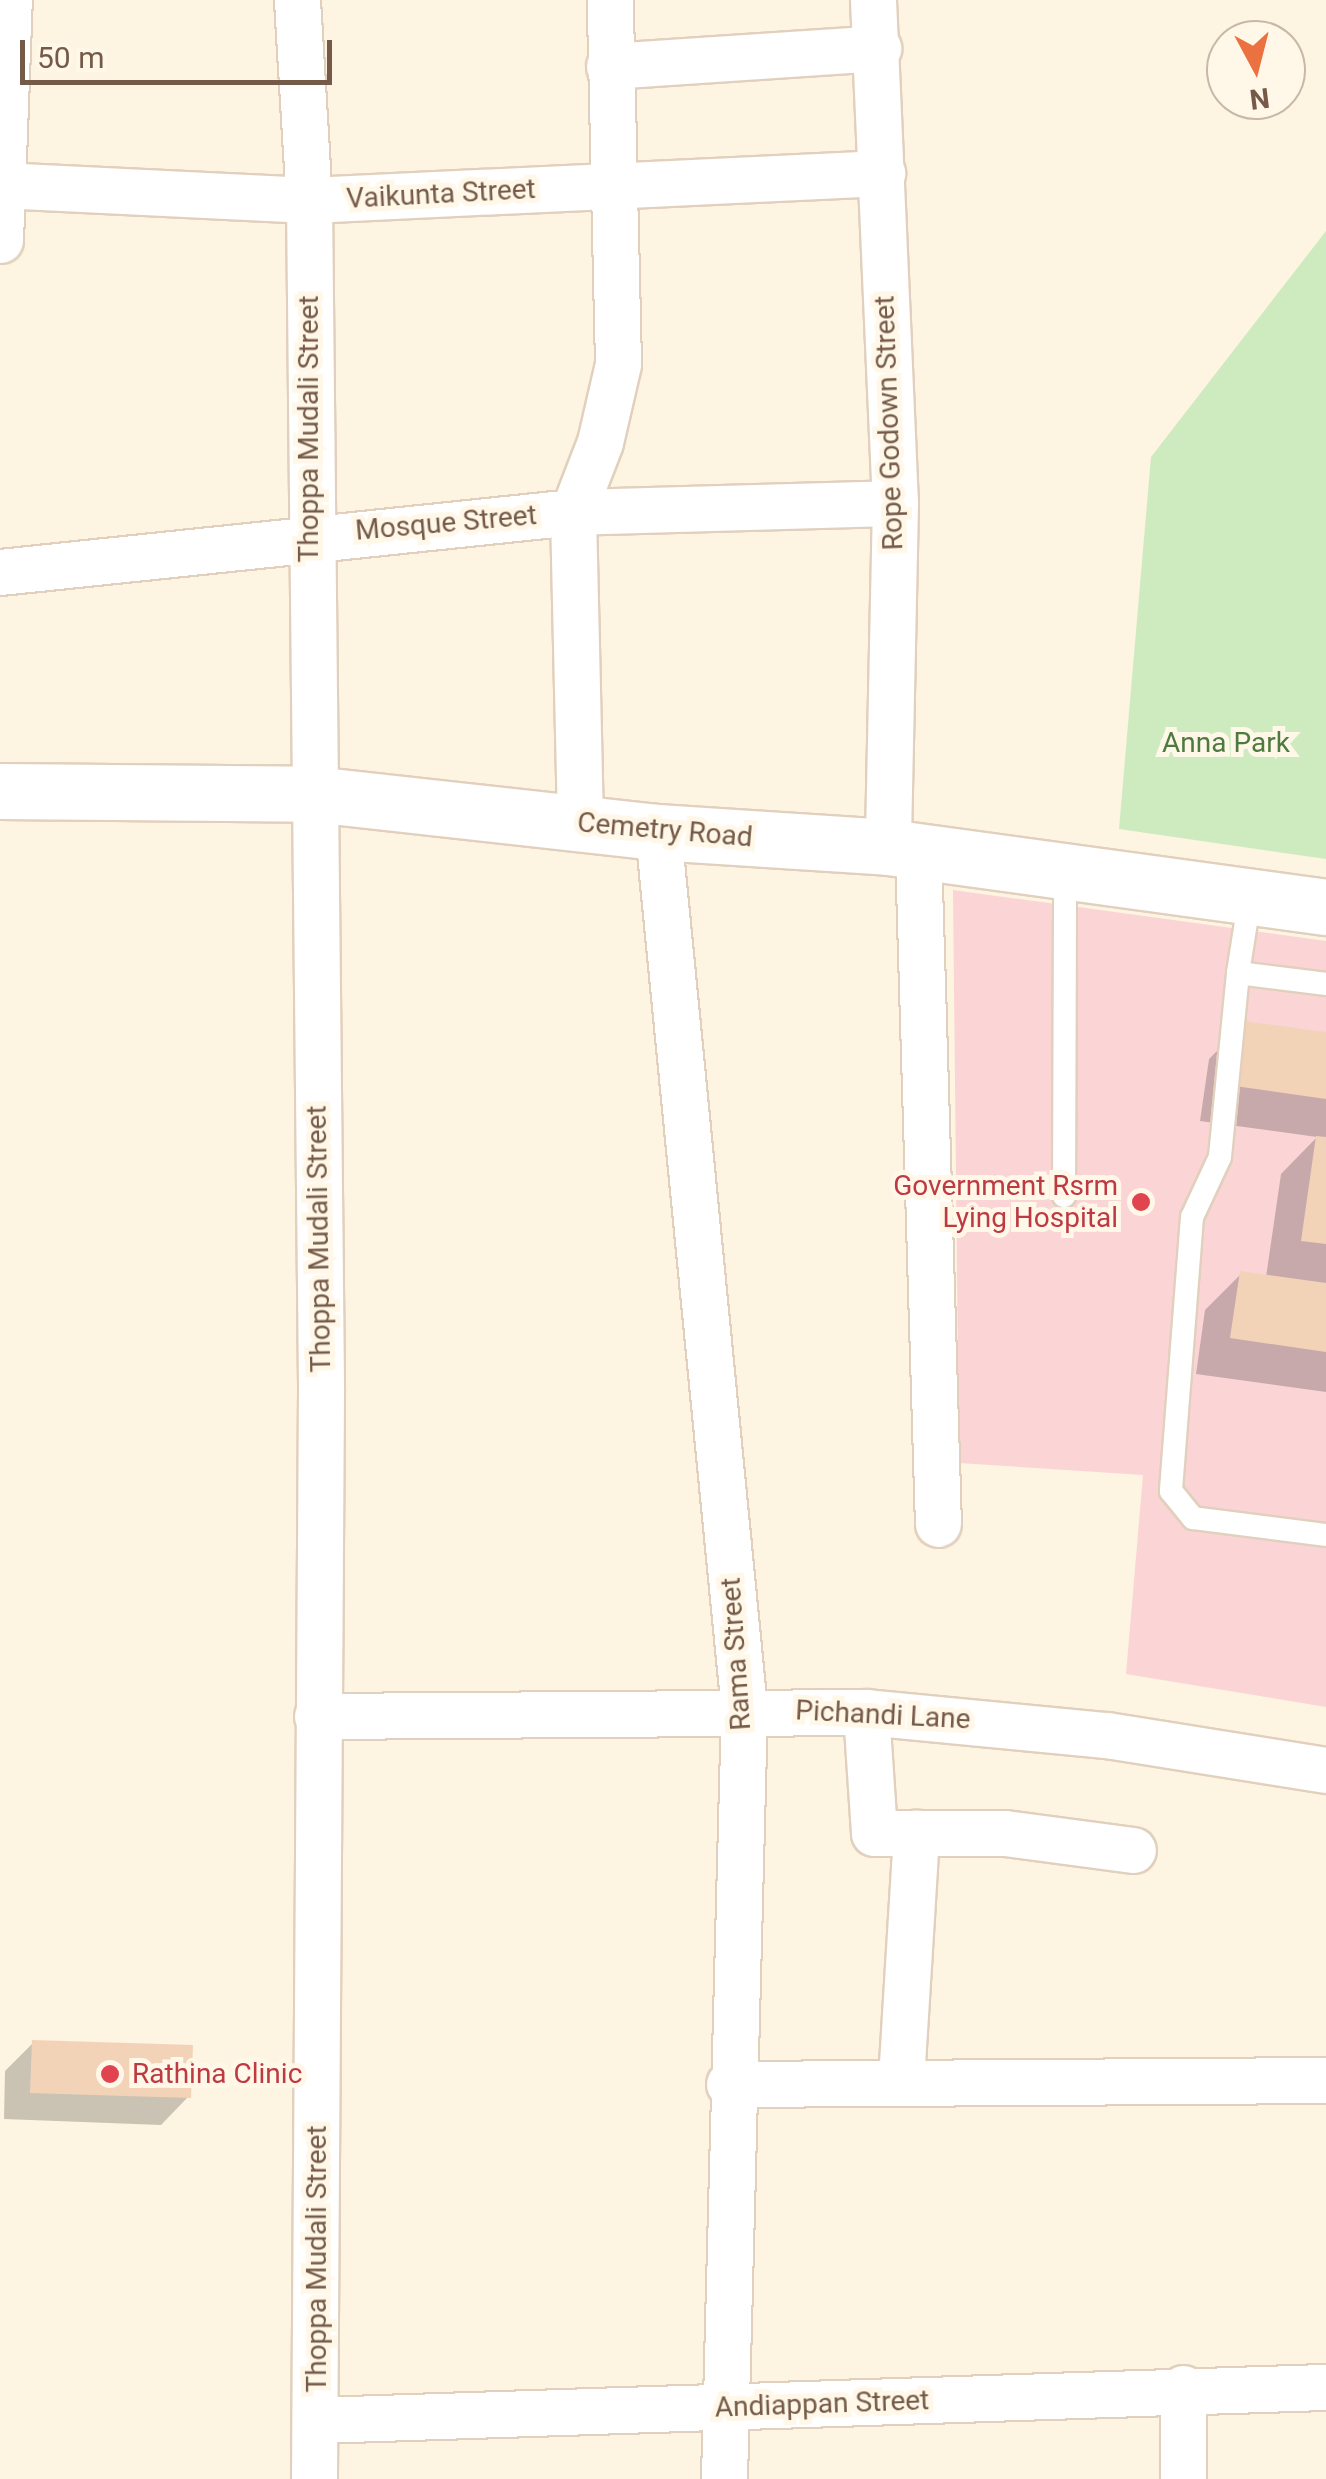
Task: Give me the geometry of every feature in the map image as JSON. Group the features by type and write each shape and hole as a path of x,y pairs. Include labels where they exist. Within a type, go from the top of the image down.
{"main road":[{"name":"Cemetry Road","path":"0,790 313,794 658,832 903,849 1326,907"}],"street":[{"path":"0,240 9,0"},
{"name":"Thoppa Mudali Street","path":"297,0 309,200 308,536 321,1391 317,1716 318,2420 314,2479"},
{"path":"580,822 573,512 600,442 618,364 610,0"},
{"name":"Rope Godown Street","path":"873,0 895,502 903,849 938,1524"},
{"path":"609,66 878,48"},
{"name":"Vaikunta Street","path":"0,185 309,200 882,173"},
{"name":"Mosque Street","path":"0,572 308,536 573,512 895,502"},
{"name":"Rama Street","path":"658,832 744,1709 729,2084 724,2479"},
{"name":"Pichandi Lane","path":"317,1716 744,1709 866,1712 1108,1735 1326,1770"},
{"path":"866,1712 874,1834 1005,1833 1133,1850"},
{"path":"901,2080 916,1832"},
{"path":"729,2084 1326,2080"},
{"name":"Andiappan Street","path":"318,2420 722,2409 1183,2388 1326,2387"},
{"path":"1183,2388 1184,2479"}],"lane":[{"path":"1064,1196 1066,872"},
{"path":"1250,897 1238,973 1220,1157 1192,1217 1171,1492 1193,1518 1326,1535"},
{"path":"1238,973 1326,984"}],"shaded area":[{"name":"Government Rsrm Lying Hospital","path":"953,890 1326,941 1326,1707 1126,1674 1143,1475 959,1463"}],"green space":[{"name":"Anna Park","path":"1326,231 1326,859 1119,829 1151,457"}],"building":[{"path":"1244,1021 1326,1032 1326,1099 1235,1086"},
{"path":"1316,1136 1326,1137 1326,1244 1301,1241"},
{"path":"1240,1271 1326,1283 1326,1352 1230,1338"},
{"path":"32,2040 193,2045 191,2098 30,2093"}],"place":[{"name":"Government Rsrm Lying Hospital","path":"1141,1202"},
{"name":"Rathina Clinic","path":"110,2074"}]}
